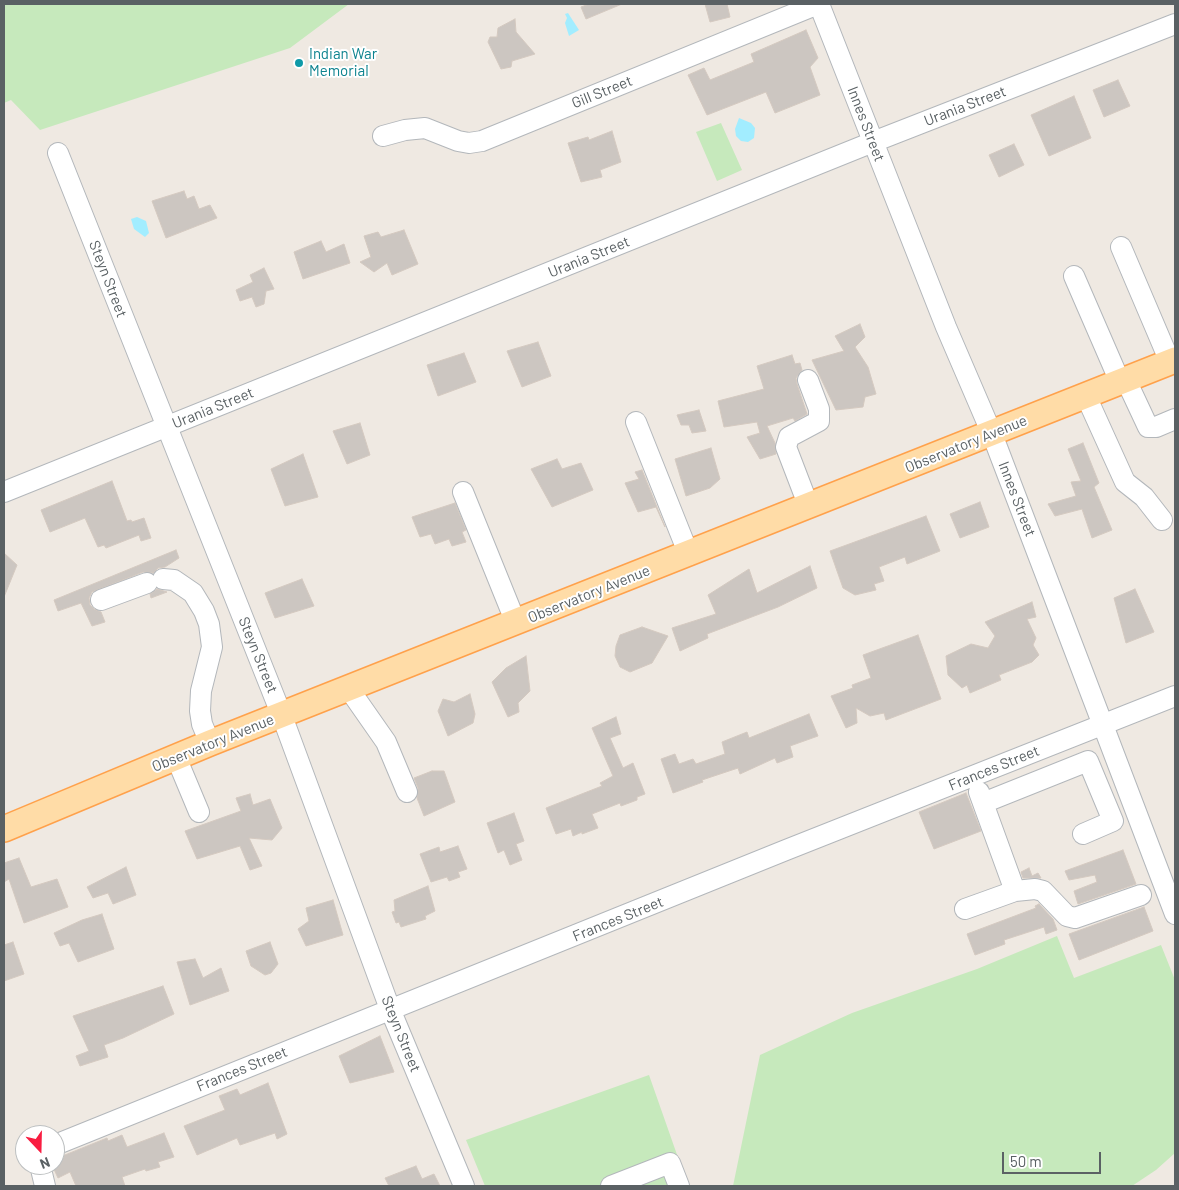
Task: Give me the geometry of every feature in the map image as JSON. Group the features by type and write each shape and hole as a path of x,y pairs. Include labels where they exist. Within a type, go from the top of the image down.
{"main road":[{"name":"Observatory Avenue","path":"4,829 210,743 520,622 1174,361"}],"street":[{"name":"Gill Street","path":"383,136 405,130 425,128 458,141 469,143 482,141 819,4"},
{"name":"Innes Street","path":"819,4 946,327 992,434 1175,914"},
{"name":"Urania Street","path":"4,492 873,142 1175,24"},
{"name":"Steyn Street","path":"58,153 282,716 390,1009 464,1186"},
{"path":"1122,247 1174,361"},
{"path":"1074,276 1123,381 1148,428 1156,427 1175,419"},
{"path":"808,380 819,409 819,421 789,437 786,447 809,507"},
{"path":"1086,396 1125,482 1144,497 1162,520"},
{"path":"636,422 689,555"},
{"path":"469,491 520,622"},
{"path":"101,600 155,581 174,580 193,593 204,611 209,624 212,647 201,691 200,711 202,724 210,743"},
{"path":"349,689 386,742 407,792"},
{"name":"Frances Street","path":"65,1141 390,1009 1175,696"},
{"path":"176,757 199,812"},
{"path":"983,803 1088,761 1113,821 1083,834"},
{"path":"973,776 1015,891"},
{"path":"965,909 1015,891 1035,889 1044,891 1067,916 1075,918 1141,895"},
{"path":"611,1186 670,1163 679,1186"}],"green space":[{"path":"4,4 349,4 290,48 40,130 11,100 4,103"},
{"path":"721,123 742,170 717,181 696,132"},
{"path":"1057,936 1074,978 1161,945 1175,980 1175,1153 1156,1170 1132,1186 733,1186 760,1055 852,1013 977,969"},
{"path":"649,1075 688,1186 485,1186 466,1140"}],"water":[{"path":"568,13 579,30 569,36 565,23 567,18 565,14"},
{"path":"739,118 751,123 755,128 754,138 748,142 741,141 736,136 735,129"},
{"path":"137,217 146,221 149,233 145,237 134,229 131,219"}],"building":[{"path":"589,4 622,4 586,19 581,7"},
{"path":"705,4 727,4 730,17 710,22"},
{"path":"515,19 516,32 535,54 512,61 511,67 501,69 488,42 490,37 497,37 498,28"},
{"path":"806,30 818,58 810,67 820,95 775,113 766,92 707,115 688,75 704,68 710,80 754,62 751,54"},
{"path":"1118,80 1130,106 1104,117 1093,90"},
{"path":"1074,96 1091,138 1049,156 1031,115"},
{"path":"612,131 621,162 600,170 602,177 581,182 568,143 588,137 589,140"},
{"path":"1014,144 1024,165 999,177 989,155"},
{"path":"184,191 187,199 194,196 199,209 210,205 217,218 166,238 152,201"},
{"path":"404,230 418,264 392,275 387,263 374,272 360,262 371,257 364,236 378,232 381,237"},
{"path":"321,241 326,252 344,244 350,263 303,279 294,252"},
{"path":"264,268 274,289 266,291 264,304 256,307 252,297 240,301 236,290 253,282 250,275"},
{"path":"860,324 865,337 855,347 868,367 876,394 865,397 863,407 836,410 812,360 844,351 835,336"},
{"path":"538,342 551,376 522,387 507,351"},
{"path":"464,353 476,382 438,396 427,365"},
{"path":"792,355 795,364 800,363 802,370 796,378 807,414 795,421 793,418 767,426 775,443 776,454 760,459 747,437 760,433 757,422 724,427 718,401 764,389 757,366"},
{"path":"699,410 706,431 692,433 689,425 681,425 677,415"},
{"path":"360,423 370,455 347,464 333,431"},
{"path":"1083,443 1099,483 1094,487 1112,530 1092,538 1082,509 1055,516 1048,504 1076,496 1071,482 1081,481 1068,449"},
{"path":"711,448 720,479 710,488 686,496 675,459"},
{"path":"303,454 318,497 285,506 271,469"},
{"path":"557,459 562,469 581,463 593,490 552,507 531,469"},
{"path":"642,470 665,527 656,507 638,512 625,483 639,479 635,472"},
{"path":"112,481 127,521 131,520 132,522 144,518 151,538 141,541 139,535 106,548 104,545 98,547 85,518 50,532 41,510"},
{"path":"980,502 989,527 960,538 950,514"},
{"path":"455,503 466,530 462,532 466,542 452,546 449,539 435,544 431,534 420,537 412,517"},
{"path":"926,516 940,551 907,564 905,557 879,567 884,581 874,584 876,590 855,595 843,588 830,551"},
{"path":"176,550 179,558 165,567 158,568 153,573 143,572 92,592 89,598 90,605 101,612 105,622 92,626 81,603 58,611 54,600"},
{"path":"4,553 17,565 4,597"},
{"path":"810,566 817,588 778,607 707,634 708,638 680,651 672,628 716,614 708,595 749,569 757,593"},
{"path":"302,579 314,606 275,618 265,593"},
{"path":"157,589 167,592 151,598 150,594"},
{"path":"1135,589 1154,632 1126,643 1114,598"},
{"path":"1032,602 1036,617 1027,619 1036,638 1033,645 1039,655 1032,662 999,675 1001,680 970,693 967,685 962,688 948,675 946,656 971,644 988,648 995,636 985,622"},
{"path":"642,627 668,636 652,663 630,672 620,667 615,656 616,646 620,635"},
{"path":"918,635 941,699 886,720 884,713 870,716 856,708 857,723 846,728 831,696 853,688 852,685 871,678 863,655"},
{"path":"526,656 530,691 518,703 519,712 508,717 492,682 506,668"},
{"path":"470,694 475,714 473,723 448,736 438,711 443,699 454,702"},
{"path":"809,714 818,736 790,746 793,757 777,763 775,758 740,774 738,768 702,780 703,782 673,793 661,759 675,754 679,764 693,759 696,764 725,754 722,742 747,732 749,738"},
{"path":"616,717 621,734 610,738 623,768 633,763 645,794 637,797 637,800 621,806 620,803 592,814 598,828 573,836 571,829 556,834 546,808 602,786 600,783 613,776 592,728"},
{"path":"432,771 444,771 455,802 424,816 417,798 418,788 414,778"},
{"path":"966,793 981,831 934,849 919,812"},
{"path":"250,794 253,805 270,799 282,828 272,840 249,838 262,866 250,870 240,846 197,859 185,831 241,811 236,798"},
{"path":"514,813 524,841 516,844 522,860 510,865 504,850 498,853 487,823"},
{"path":"458,846 467,869 458,872 460,877 449,881 447,877 431,882 420,854 439,847 440,852"},
{"path":"1123,850 1136,884 1078,904 1074,891 1097,882 1095,875 1069,880 1065,871"},
{"path":"19,858 31,887 57,879 68,907 24,923 9,879 4,882 4,863"},
{"path":"126,867 136,895 113,904 108,893 93,898 87,887"},
{"path":"1029,868 1032,876 1038,873 1041,878 1023,878 1021,872"},
{"path":"428,886 435,911 425,916 426,919 401,927 399,922 396,923 392,912 395,911 394,900"},
{"path":"333,900 343,935 306,946 298,929 309,921 306,908"},
{"path":"1039,904 1053,919 1057,930 1046,934 1044,927 1004,940 1005,944 975,955 967,934 1036,908 1035,906"},
{"path":"1144,907 1153,931 1079,960 1069,934"},
{"path":"102,914 114,949 78,962 69,943 60,946 54,933 82,920"},
{"path":"13,942 24,974 4,981 4,945"},
{"path":"270,942 278,964 271,973 265,975 251,966 246,951"},
{"path":"195,959 203,978 221,968 229,991 190,1005 177,962"},
{"path":"163,986 174,1014 104,1045 108,1057 80,1066 76,1056 89,1051 73,1016"},
{"path":"380,1036 394,1072 350,1083 339,1056"},
{"path":"268,1083 287,1134 277,1139 275,1133 240,1145 237,1138 197,1155 184,1126 225,1110 219,1096 237,1089 240,1095"},
{"path":"164,1133 174,1157 158,1162 160,1167 146,1171 145,1169 122,1177 125,1186 76,1186 70,1172 65,1174 65,1155 107,1138 108,1141 122,1135 127,1147"},
{"path":"416,1166 422,1179 434,1174 440,1186 389,1186 385,1178"}],"place":[{"name":"Indian War Memorial","path":"299,63"}]}
